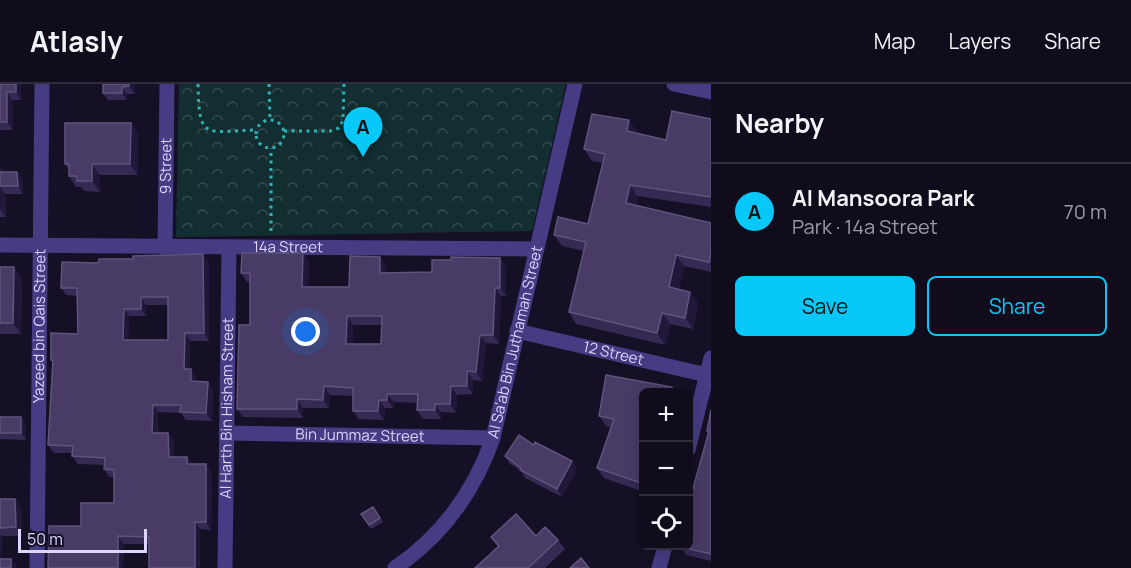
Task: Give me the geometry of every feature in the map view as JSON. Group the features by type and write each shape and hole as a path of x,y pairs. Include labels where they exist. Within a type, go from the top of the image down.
{"street":[{"name":"Yazeed bin Qais Street","path":"37,568 42,84"},
{"name":"9 Street","path":"165,247 167,84"},
{"name":"Al Sa'ab Bin Juthamah Street","path":"394,568 426,544 454,514 477,478 493,438 574,84"},
{"path":"674,84 711,92"},
{"name":"14a Street","path":"0,245 536,249"},
{"name":"Al Harth Bin Hisham Street","path":"225,568 230,247"},
{"name":"12 Street","path":"517,331 709,376"},
{"path":"690,442 709,376 711,358"},
{"name":"Bin Jummaz Street","path":"226,433 493,438"},
{"path":"659,568 664,550"}],"path":[{"path":"198,84 199,116 203,126 213,131 257,130"},
{"path":"269,84 270,120"},
{"path":"284,131 330,131 339,128 343,120 344,84"},
{"path":"270,120 279,123 284,131 283,140 271,148 259,142 257,130 262,123 270,120"},
{"path":"270,248 271,148"}],"green space":[{"path":"179,84 566,84 532,231 176,237"}],"building":[{"path":"0,84 16,84 16,92 7,92 7,122 0,122"},
{"path":"103,84 129,84 129,86 122,87 122,93 103,93"},
{"path":"672,111 711,119 711,197 630,185 626,203 711,223 709,262 676,255 669,287 690,292 685,318 662,313 657,333 569,312 586,242 554,235 558,217 588,224 605,154 584,149 592,114 629,120 627,131 666,140"},
{"path":"65,123 131,123 130,164 92,164 92,181 77,181 77,176 69,176 69,164 65,164"},
{"path":"0,172 17,172 18,186 0,186"},
{"path":"242,253 303,253 302,287 349,287 350,256 380,257 380,273 432,272 432,260 451,260 451,257 500,258 500,288 495,288 493,335 480,335 476,372 467,371 467,386 451,386 450,404 435,404 435,410 417,410 418,394 387,394 387,400 379,400 378,411 353,411 353,388 324,386 323,400 297,399 297,409 237,409 239,325 250,325 250,273 241,273","holes":["347,316 382,316 381,344 346,344"]},
{"path":"203,254 204,333 185,333 184,369 191,369 191,381 208,382 206,413 180,412 181,405 153,405 152,433 168,433 169,457 187,457 187,464 206,464 206,522 195,522 195,568 149,568 149,537 118,536 118,568 48,568 49,526 81,526 81,503 114,503 114,470 104,469 105,458 72,456 73,446 48,445 53,360 51,360 51,333 78,334 77,288 61,288 62,262 98,263 99,259 133,259 133,256","holes":["141,297 168,297 168,340 123,340 124,309 141,309"]},
{"path":"0,267 14,267 13,323 0,323"},
{"path":"606,375 672,387 639,388 639,482 597,468 614,419 599,416"},
{"path":"711,410 711,554 693,550 693,490 709,431 707,431"},
{"path":"0,417 21,417 21,433 0,433"},
{"path":"519,435 534,445 535,442 572,461 557,489 520,470 521,468 505,456"},
{"path":"0,499 15,499 16,527 0,528"},
{"path":"373,507 380,518 369,525 361,514"},
{"path":"516,514 536,536 545,527 558,540 528,568 475,568 499,546 491,537"},
{"path":"581,558 589,568 570,568"},
{"path":"0,559 11,559 11,568 0,568"}],"place":[{"name":"Al Mansoora Park","path":"363,157"}]}
